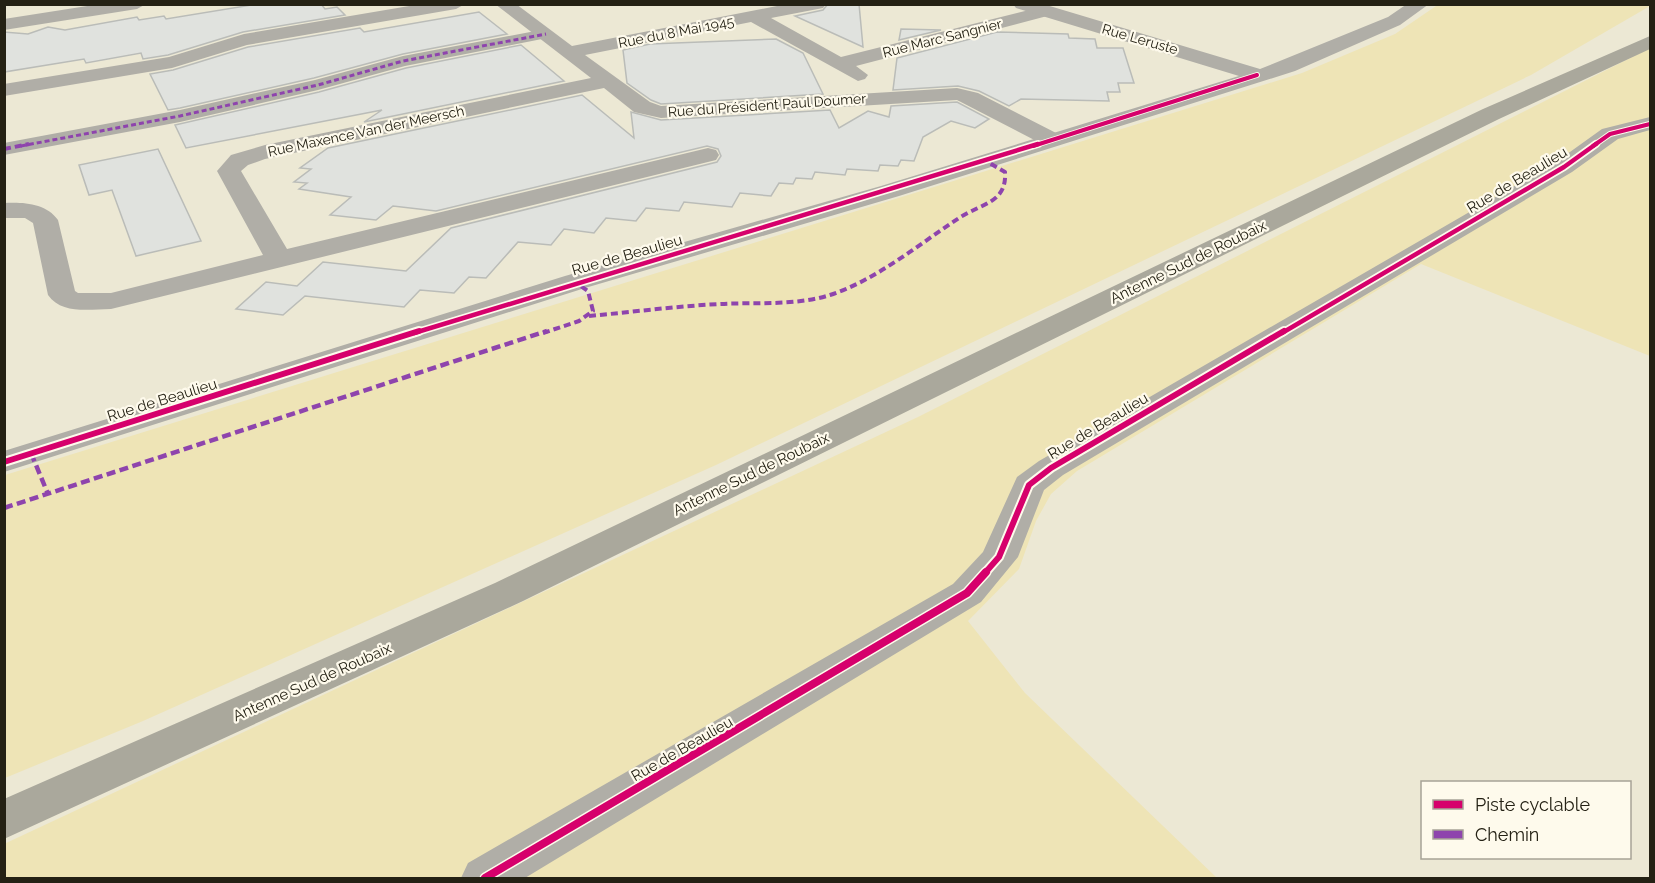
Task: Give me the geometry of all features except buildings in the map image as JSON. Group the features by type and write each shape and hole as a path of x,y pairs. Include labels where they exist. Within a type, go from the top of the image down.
{"highway":[{"path":"1491,114 1650,27"},
{"path":"1491,114 1650,42"},
{"name":"Antenne Sud de Roubaix","path":"4,820 519,587 1491,114"}],"street":[{"path":"4,25 138,4"},
{"path":"4,90 172,62 244,39 387,10 456,4"},
{"name":"Rue du Président Paul Doumer","path":"504,4 642,107 661,112 957,94 971,97 1052,140"},
{"name":"Rue Leruste","path":"1022,4 1257,75"},
{"name":"Rue de Beaulieu","path":"4,462 575,282 879,195 1288,67 1394,21 1420,4"},
{"name":"Rue du 8 Mai 1945","path":"571,52 810,5"},
{"name":"Rue Marc Sangnier","path":"839,64 1045,11"},
{"path":"755,17 871,82"},
{"path":"4,149 180,116 318,85 403,61 546,34"},
{"name":"Rue Maxence Van der Meersch","path":"279,259 229,171 231,166 239,160 265,152 608,81"},
{"name":"Rue de Beaulieu","path":"485,879 967,593 999,557 1029,485 1051,468 1564,167 1610,134 1650,124"},
{"path":"4,211 27,211 39,214 45,220 62,296 72,301 111,301 708,155"}],"shaded area":[{"path":"1439,4 1650,6 1531,75 716,465 143,721 5,778 5,475 1302,73 1395,34"},
{"path":"1650,48 1650,356 1421,264 1077,471 1051,494 1036,521 1019,569 968,621 1025,693 1217,878 5,878 4,844 918,417"}],"marked path":[{"path":"4,149 180,116 318,85 403,61 546,34"},
{"path":"589,316 720,304 784,302 829,295 869,277 973,209 1001,196 1006,187 1005,172 986,161"},
{"path":"4,508 579,321 593,311 588,291 575,282"},
{"path":"31,453 48,494"}],"cycle path":[{"path":"4,462 575,282 890,191 1257,75"},
{"path":"485,878 967,593 999,557 1029,485 1051,468 1564,167 1610,134 1650,124"}]}
